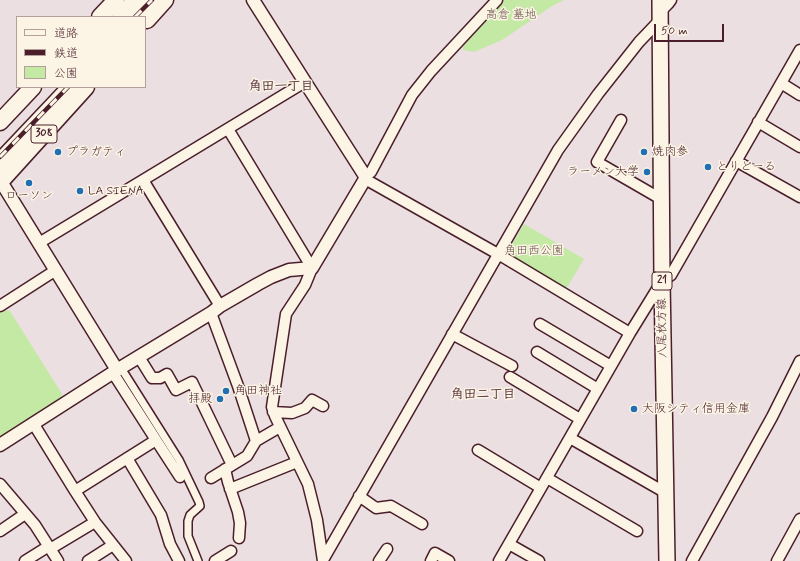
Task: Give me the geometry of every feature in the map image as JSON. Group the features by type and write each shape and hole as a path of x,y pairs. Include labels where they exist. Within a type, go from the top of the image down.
{"highway":[{"path":"101,16 116,0"},
{"path":"122,16 137,0"},
{"path":"139,16 154,0"},
{"path":"146,21 165,0"},
{"path":"0,122 32,88"},
{"path":"0,145 54,88"},
{"path":"0,163 71,88"},
{"name":"308","path":"0,181 85,88"}],"main road":[{"name":"八尾枚方線","path":"660,11 662,281 667,561"}],"street":[{"path":"253,0 365,178 498,254 630,333"},
{"path":"323,560 317,520 308,484 272,408 286,314 305,285 312,268 365,178 371,172 412,95 431,71 497,0"},
{"path":"323,560 558,150 598,94 639,42 660,11 671,0"},
{"path":"499,561 630,333 662,281 670,275 800,50"},
{"path":"39,243 306,82"},
{"path":"781,84 800,95"},
{"path":"621,120 597,162 661,200"},
{"path":"758,122 800,146"},
{"path":"228,129 312,268"},
{"path":"736,161 800,197"},
{"path":"143,180 216,309 238,386 256,441"},
{"path":"0,181 117,370 156,440 180,477"},
{"path":"0,445 117,370 258,284 289,270 312,268"},
{"path":"0,306 56,270"},
{"path":"540,324 611,366"},
{"path":"452,334 512,366"},
{"path":"537,352 598,389"},
{"path":"139,357 152,378 160,378 167,374 176,390 192,382 229,467 228,482 238,512 240,538"},
{"path":"692,561 772,417 800,361"},
{"path":"117,370 179,460 199,502 200,506 190,515 188,521 188,536 198,561"},
{"path":"510,377 580,419"},
{"path":"274,412 292,413 306,408 312,400 323,406"},
{"path":"33,423 95,522 126,561"},
{"path":"211,478 247,456 256,441 280,427"},
{"path":"570,438 666,493"},
{"path":"75,491 156,440"},
{"path":"478,450 541,488"},
{"path":"127,458 161,515 170,544 179,561"},
{"path":"230,489 297,462"},
{"path":"547,478 636,531"},
{"path":"0,484 35,525 58,561"},
{"path":"359,496 376,508 391,506 422,524"},
{"path":"0,531 25,514"},
{"path":"778,561 800,519"},
{"path":"25,561 95,522"},
{"path":"509,544 539,561"},
{"path":"88,561 113,545"},
{"path":"382,560 387,549"},
{"path":"215,561 230,551"},
{"path":"431,561 435,553 449,561"}],"green space":[{"name":"高倉 墓地","path":"504,0 564,0 552,6 502,40 474,52 463,50 463,41"},
{"name":"角田西公園","path":"524,224 584,259 565,291 508,257 507,253"},
{"path":"5,310 10,311 62,394 61,400 0,437 0,313"}],"railway":[{"path":"136,16 152,0"},
{"path":"0,157 67,88"}],"place":[{"name":"プラガティ","path":"58,152"},
{"name":"焼肉参","path":"644,152"},
{"name":"とりどーる","path":"708,167"},
{"name":"ラーメン大学","path":"647,172"},
{"name":"ローソン","path":"29,183"},
{"name":"LA SIENA","path":"80,191"},
{"name":"角田神社","path":"226,391"},
{"name":"拝殿","path":"220,399"},
{"name":"大阪シティ信用金庫","path":"634,409"}],"district":[{"name":"角田一丁目","path":"281,87"},
{"name":"角田二丁目","path":"483,395"}]}
